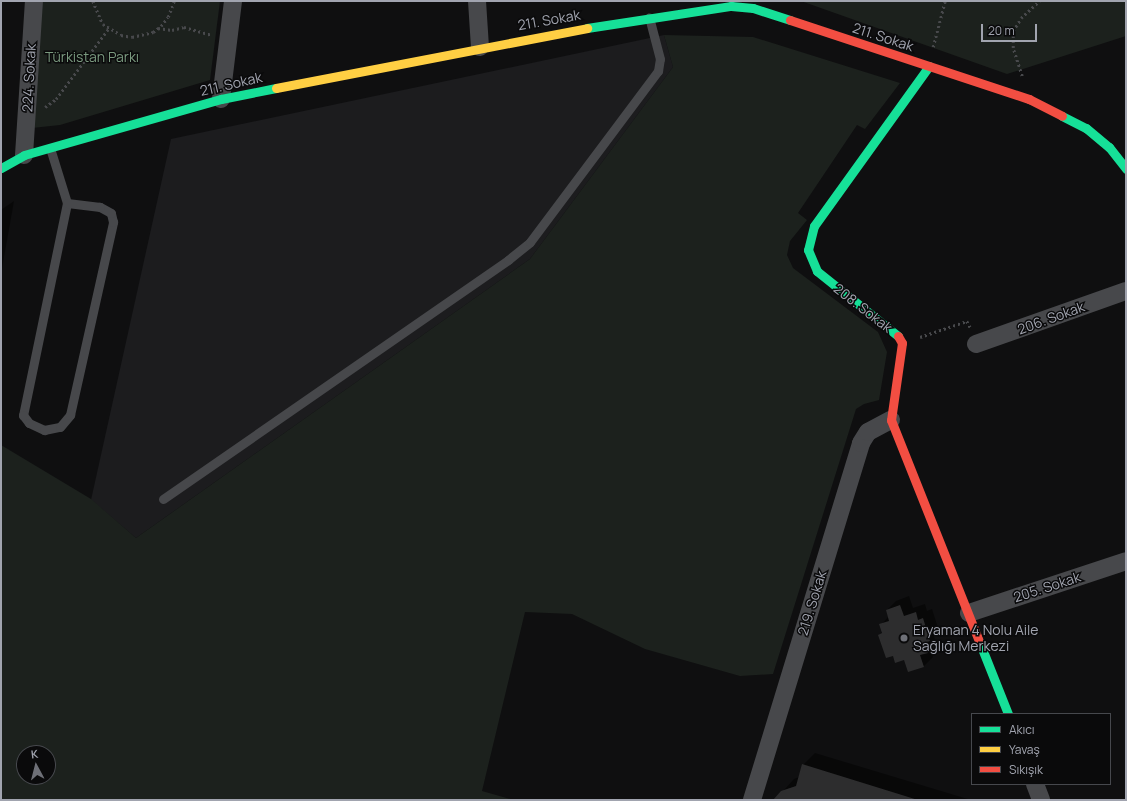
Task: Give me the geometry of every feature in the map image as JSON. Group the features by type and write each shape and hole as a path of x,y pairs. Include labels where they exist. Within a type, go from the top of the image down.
{"street":[{"name":"224. Sokak","path":"24,155 34,1"},
{"path":"221,99 233,1"},
{"path":"477,1 480,47"},
{"name":"211. Sokak","path":"1,168 24,155 221,99 480,47 704,8 753,5 1029,99 1086,128 1109,146 1126,169"},
{"name":"208. Sokak","path":"891,420 902,343 897,335 817,271 810,256 810,238 814,226 929,66"},
{"name":"206. Sokak","path":"976,344 1126,291"},
{"path":"891,420 1008,713"},
{"name":"219. Sokak","path":"752,800 861,443 868,432 891,420"},
{"name":"205. Sokak","path":"969,613 1126,560"},
{"path":"1035,785 1042,800"}],"lane":[{"path":"163,499 502,265 530,242 658,71 660,59 650,17"},
{"path":"50,148 67,203 23,405 23,415 30,423 44,430 60,427 70,415 113,222 111,213 100,207 67,203"}],"path":[{"path":"93,1 97,15 109,28 121,35 132,37 143,35 158,28 168,17 174,1"},
{"path":"929,66 944,1"},
{"path":"1029,99 1013,48 1014,31 1021,18 1038,1"},
{"path":"27,120 56,99 109,28"},
{"path":"158,28 195,28 221,39 228,40"},
{"path":"902,343 967,320 976,344"}],"shaded area":[{"path":"664,35 673,67 530,259 136,538 91,500 171,139"}],"green space":[{"name":"Türkistan Parkı","path":"39,1 220,1 210,80 60,125 32,128"},
{"path":"801,1 1126,1 1126,36 1007,74"},
{"path":"664,35 753,37 900,83 865,129 857,125 798,213 807,220 790,241 787,255 793,268 878,332 887,352 879,400 864,404 856,409 773,674 740,676 645,649 572,614 525,612 482,791 514,800 1,800 1,445 91,499 136,538 530,259 673,67"}],"building":[{"name":"Eryaman 4 Nolu Aile Sağlığı Merkezi","path":"900,605 904,616 916,612 918,620 923,618 930,641 924,643 928,653 920,655 924,667 908,672 904,660 895,663 893,656 886,658 878,635 882,633 879,624 889,621 886,610"},
{"path":"802,764 918,800 773,800 781,791 796,786"}],"traffic: fast":[{"path":"587,28 731,6 753,8 790,20"},
{"path":"898,336 817,271 808,250 814,226 929,66"},
{"path":"1,168 24,155 221,99 276,88"},
{"path":"1062,116 1086,128 1109,147 1126,169"},
{"path":"979,641 1008,713"}],"traffic: slow":[{"path":"276,88 587,28"}],"traffic: jam":[{"path":"790,20 1029,99 1062,116"},
{"path":"898,336 902,343 891,420 979,641"}],"place":[{"name":"Eryaman 4 Nolu Aile Sağlığı Merkezi","path":"904,638"}]}
